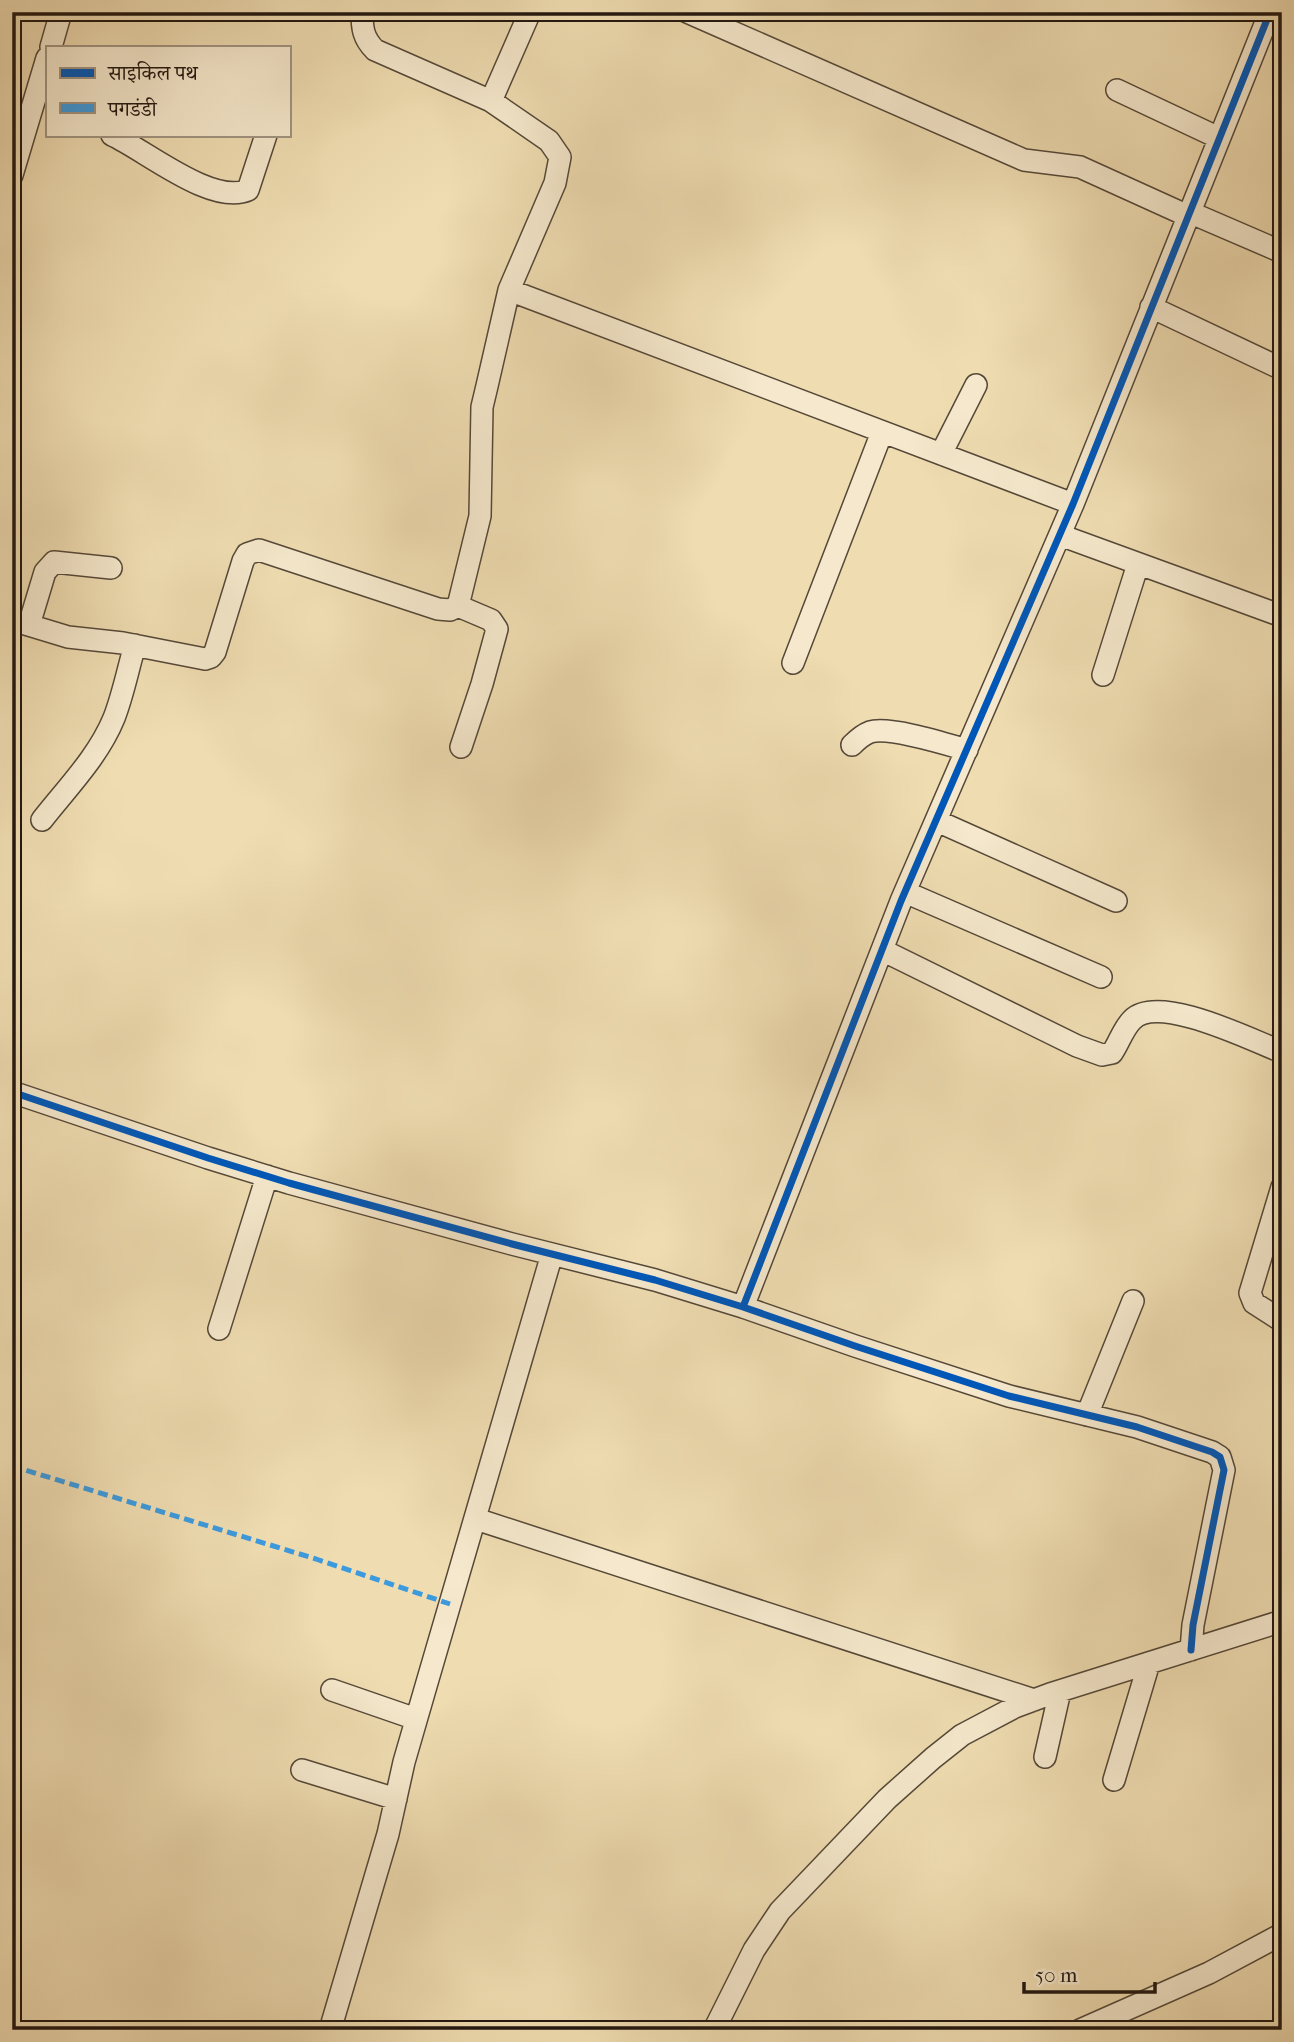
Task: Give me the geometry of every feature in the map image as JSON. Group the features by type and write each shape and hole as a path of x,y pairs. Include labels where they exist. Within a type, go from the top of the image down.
{"street":[{"path":"51,46 61,12"},
{"path":"362,12 366,41 375,50 491,101 549,141 560,157 555,183 509,290 482,407 480,516 458,606"},
{"path":"491,101 530,12"},
{"path":"687,12 1024,160 1080,167 1282,252"},
{"path":"743,1307 905,892 1073,504 1270,12"},
{"path":"12,175 46,61"},
{"path":"1117,90 1219,138"},
{"path":"114,136 196,183 231,193 248,190 266,136"},
{"path":"509,290 1073,504"},
{"path":"1151,307 1282,369"},
{"path":"941,454 976,385"},
{"path":"793,663 882,432"},
{"path":"1060,535 1282,616"},
{"path":"111,568 54,562 45,572 21,622 68,637 135,645 197,659 211,657 215,652 243,561 247,554 259,550 438,609 450,610 458,606 495,622 497,629 461,747"},
{"path":"1103,675 1138,564"},
{"path":"42,820 101,743 114,718 135,645"},
{"path":"852,745 868,733 876,731 909,735 967,750"},
{"path":"937,821 1116,901"},
{"path":"905,892 1101,977"},
{"path":"882,950 1077,1046 1102,1055 1112,1053 1130,1021 1147,1011 1160,1010 1186,1015 1282,1052"},
{"path":"12,1092 267,1176 654,1280 1009,1396 1137,1427 1202,1448 1220,1457 1224,1470 1193,1625 1191,1650"},
{"path":"219,1329 267,1176"},
{"path":"1282,1187 1250,1293 1254,1303 1282,1321"},
{"path":"330,2030 363,1922 416,1719 552,1254"},
{"path":"1087,1415 1133,1301"},
{"path":"476,1519 1034,1700"},
{"path":"715,2030 754,1950 780,1912 887,1799 962,1735 1034,1700 1282,1621"},
{"path":"1114,1780 1149,1663"},
{"path":"332,1690 416,1719"},
{"path":"1045,1757 1060,1691"},
{"path":"302,1770 396,1799"},
{"path":"1080,2030 1209,1973 1282,1934"}],"marked path":[{"path":"12,1466 316,1559 450,1604"}],"cycle path":[{"path":"743,1307 901,901 1073,504 1270,12"},
{"path":"12,1092 289,1183 655,1280 1009,1396 1137,1427 1212,1452 1220,1457 1224,1470 1193,1625 1191,1650"}]}
